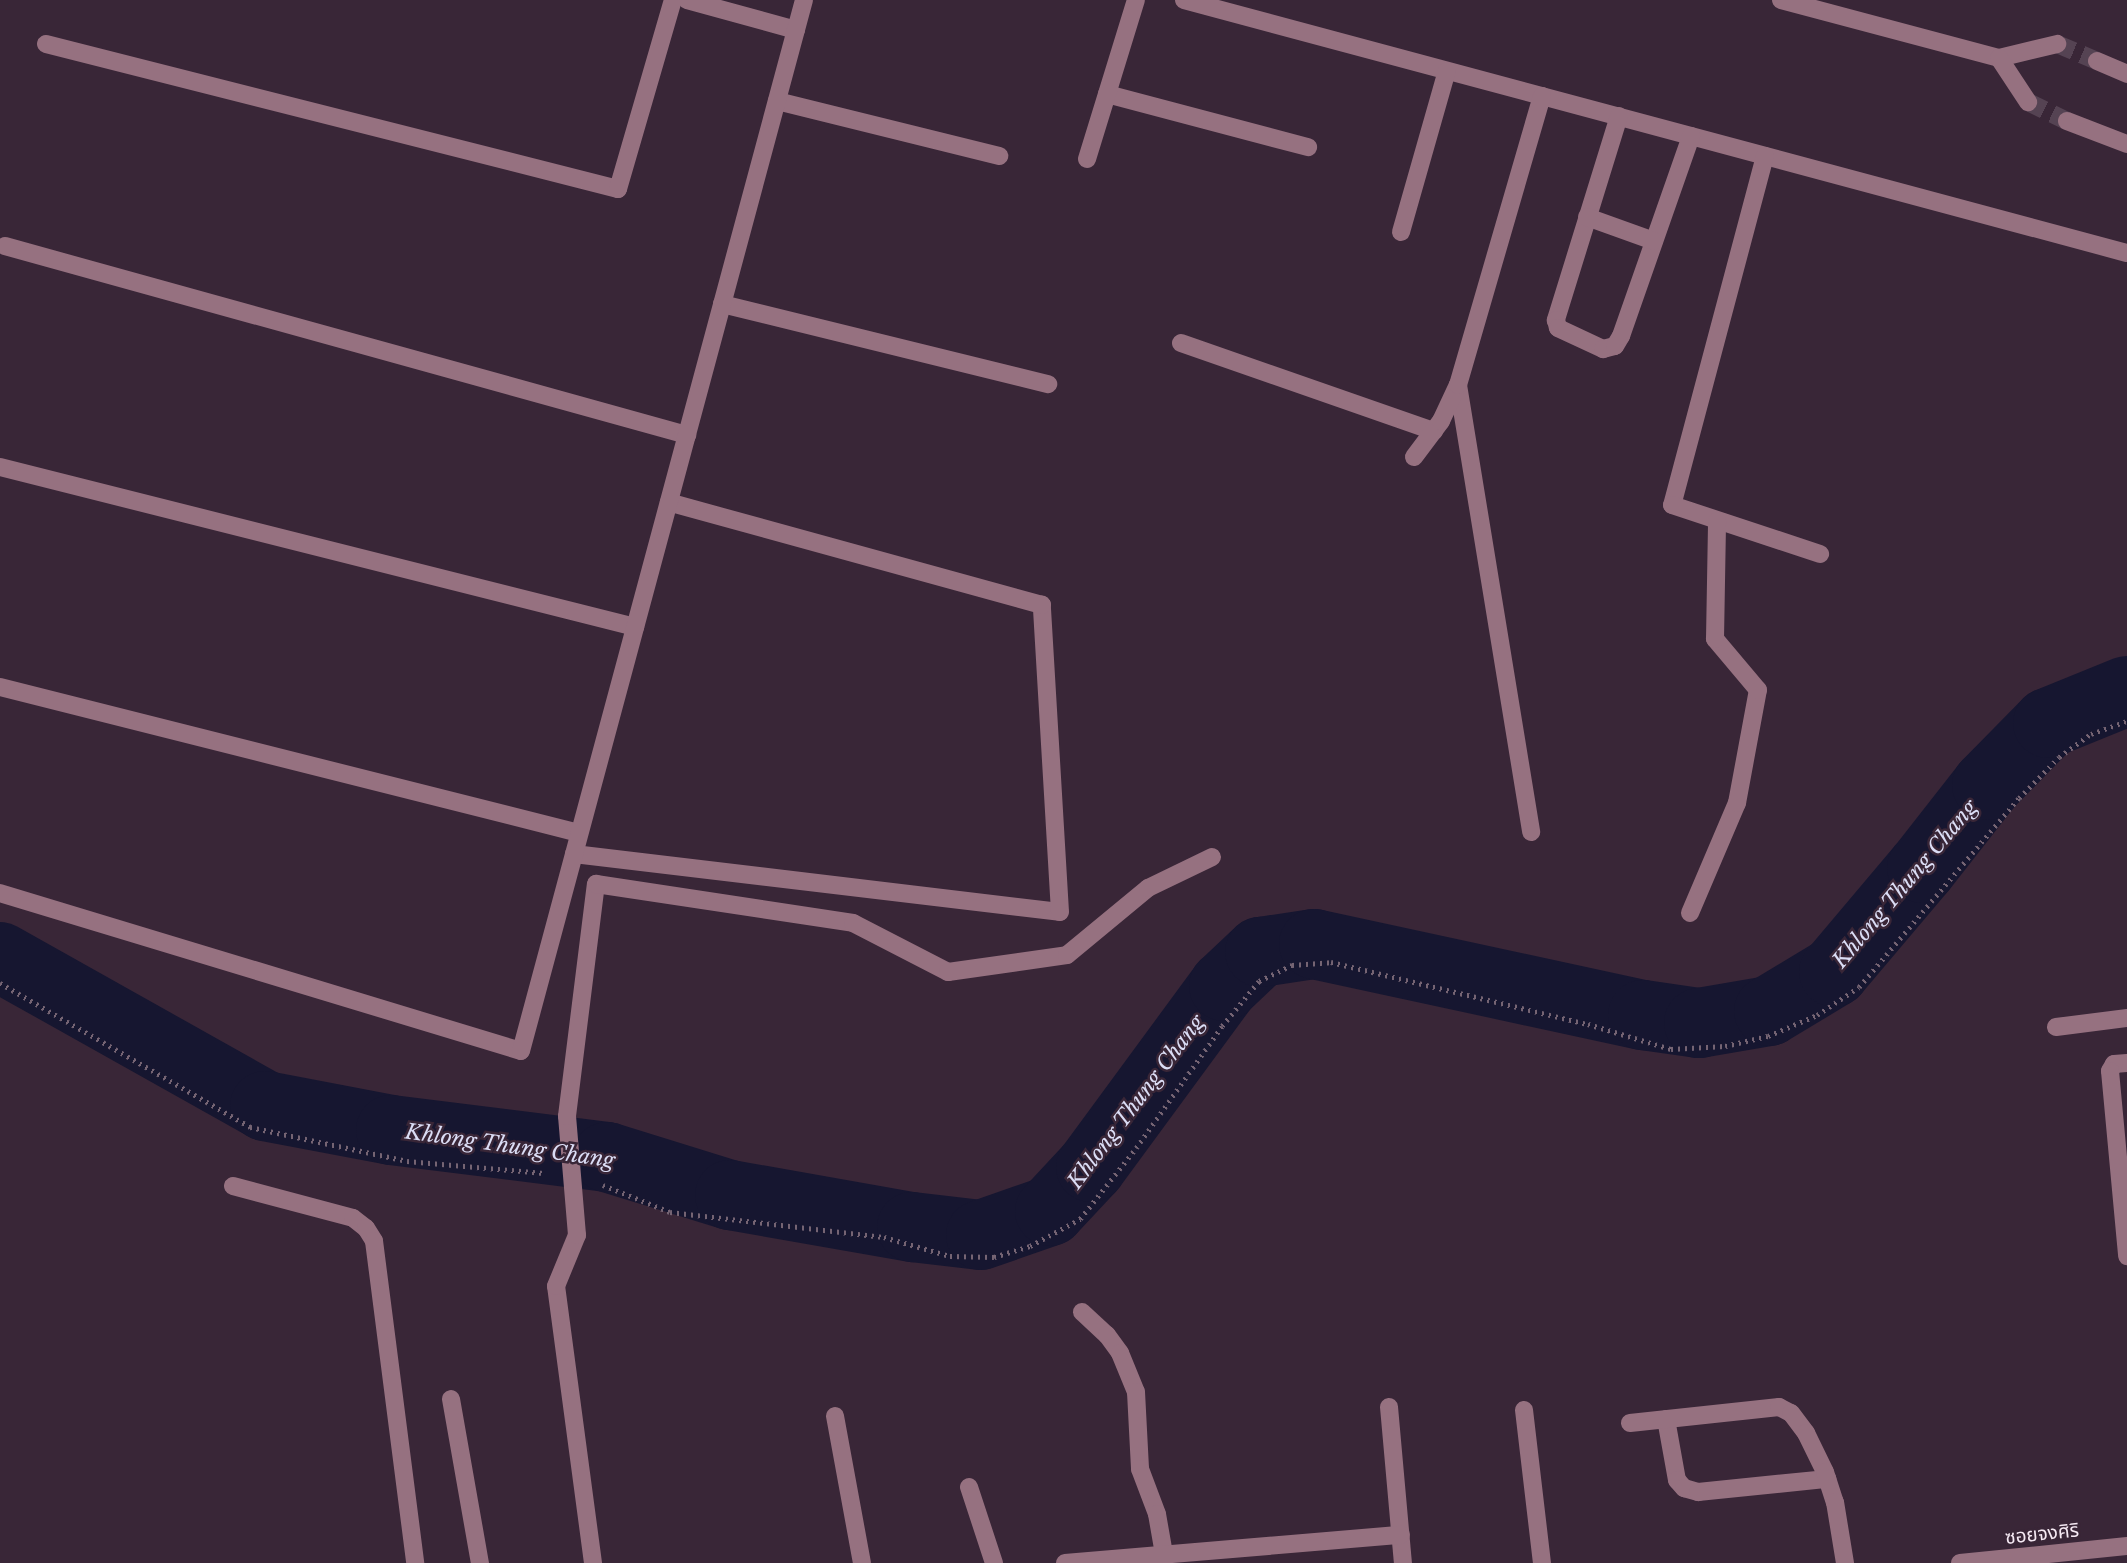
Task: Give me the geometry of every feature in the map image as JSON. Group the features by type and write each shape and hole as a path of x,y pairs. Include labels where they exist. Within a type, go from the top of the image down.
{"street":[{"path":"46,44 618,188 673,0"},
{"path":"687,0 796,30"},
{"path":"0,893 521,1051 804,0"},
{"path":"1087,159 1136,0"},
{"path":"1184,0 2127,253"},
{"path":"1781,0 1999,58 2057,44"},
{"path":"1999,58 2028,102"},
{"path":"2097,61 2127,74"},
{"path":"1401,232 1447,71"},
{"path":"1107,94 1308,147"},
{"path":"1414,457 1434,431 1458,385 1542,96"},
{"path":"777,101 999,156"},
{"path":"1619,116 1556,320 1558,328 1603,349 1615,346 1621,336 1691,136"},
{"path":"2067,121 2127,144"},
{"path":"1765,156 1672,505 1820,554"},
{"path":"1587,217 1654,241"},
{"path":"5,246 687,435"},
{"path":"722,304 1048,384"},
{"path":"1181,343 1434,431"},
{"path":"1458,385 1531,832"},
{"path":"0,467 635,627"},
{"path":"574,854 1060,912 1042,605 669,502"},
{"path":"1690,913 1737,803 1758,690 1715,639 1717,521"},
{"path":"1,690 579,833"},
{"path":"593,1563 556,1286 577,1235 567,1116 596,884 852,923 948,972 1067,955 1149,887 1212,857"},
{"path":"2056,1027 2127,1017"},
{"path":"2127,1063 2114,1064 2110,1071 2127,1256"},
{"path":"233,1186 353,1217 366,1228 374,1241 415,1563"},
{"path":"1082,1312 1107,1335 1132,1378 1138,1402 1140,1469 1157,1514 1164,1554"},
{"path":"451,1399 480,1563"},
{"path":"1389,1407 1403,1563"},
{"path":"1630,1423 1779,1407 1791,1413 1806,1433 1827,1479 1835,1502 1845,1563"},
{"path":"1524,1410 1542,1563"},
{"path":"835,1416 862,1563"},
{"path":"1666,1419 1677,1480 1684,1488 1698,1492 1827,1479"},
{"path":"969,1487 994,1563"},
{"path":"1065,1563 1401,1535"},
{"name":"ซอยจงศิริ","path":"1960,1563 2127,1546"}],"path":[{"path":"596,1182 670,1212 884,1237 950,1256 994,1257 1030,1246 1080,1219 1259,981 1292,965 1331,962 1588,1024 1671,1049 1726,1046 1768,1036 1817,1015 1859,987 2019,798 2059,757 2091,734 2127,720"},
{"path":"0,983 250,1127 407,1161 548,1173"}],"waterway":[{"name":"Khlong Thung Chang","path":"0,957 265,1106 391,1130 607,1157 730,1195 912,1227 981,1235 1050,1211 1091,1167 1224,986 1260,952 1314,944 1643,1015 1699,1023 1769,1011 1834,972 1922,868 1987,785 2048,723 2127,691"}],"tunnel":[{"path":"2057,44 2097,61"},
{"path":"2028,102 2067,121"}]}
